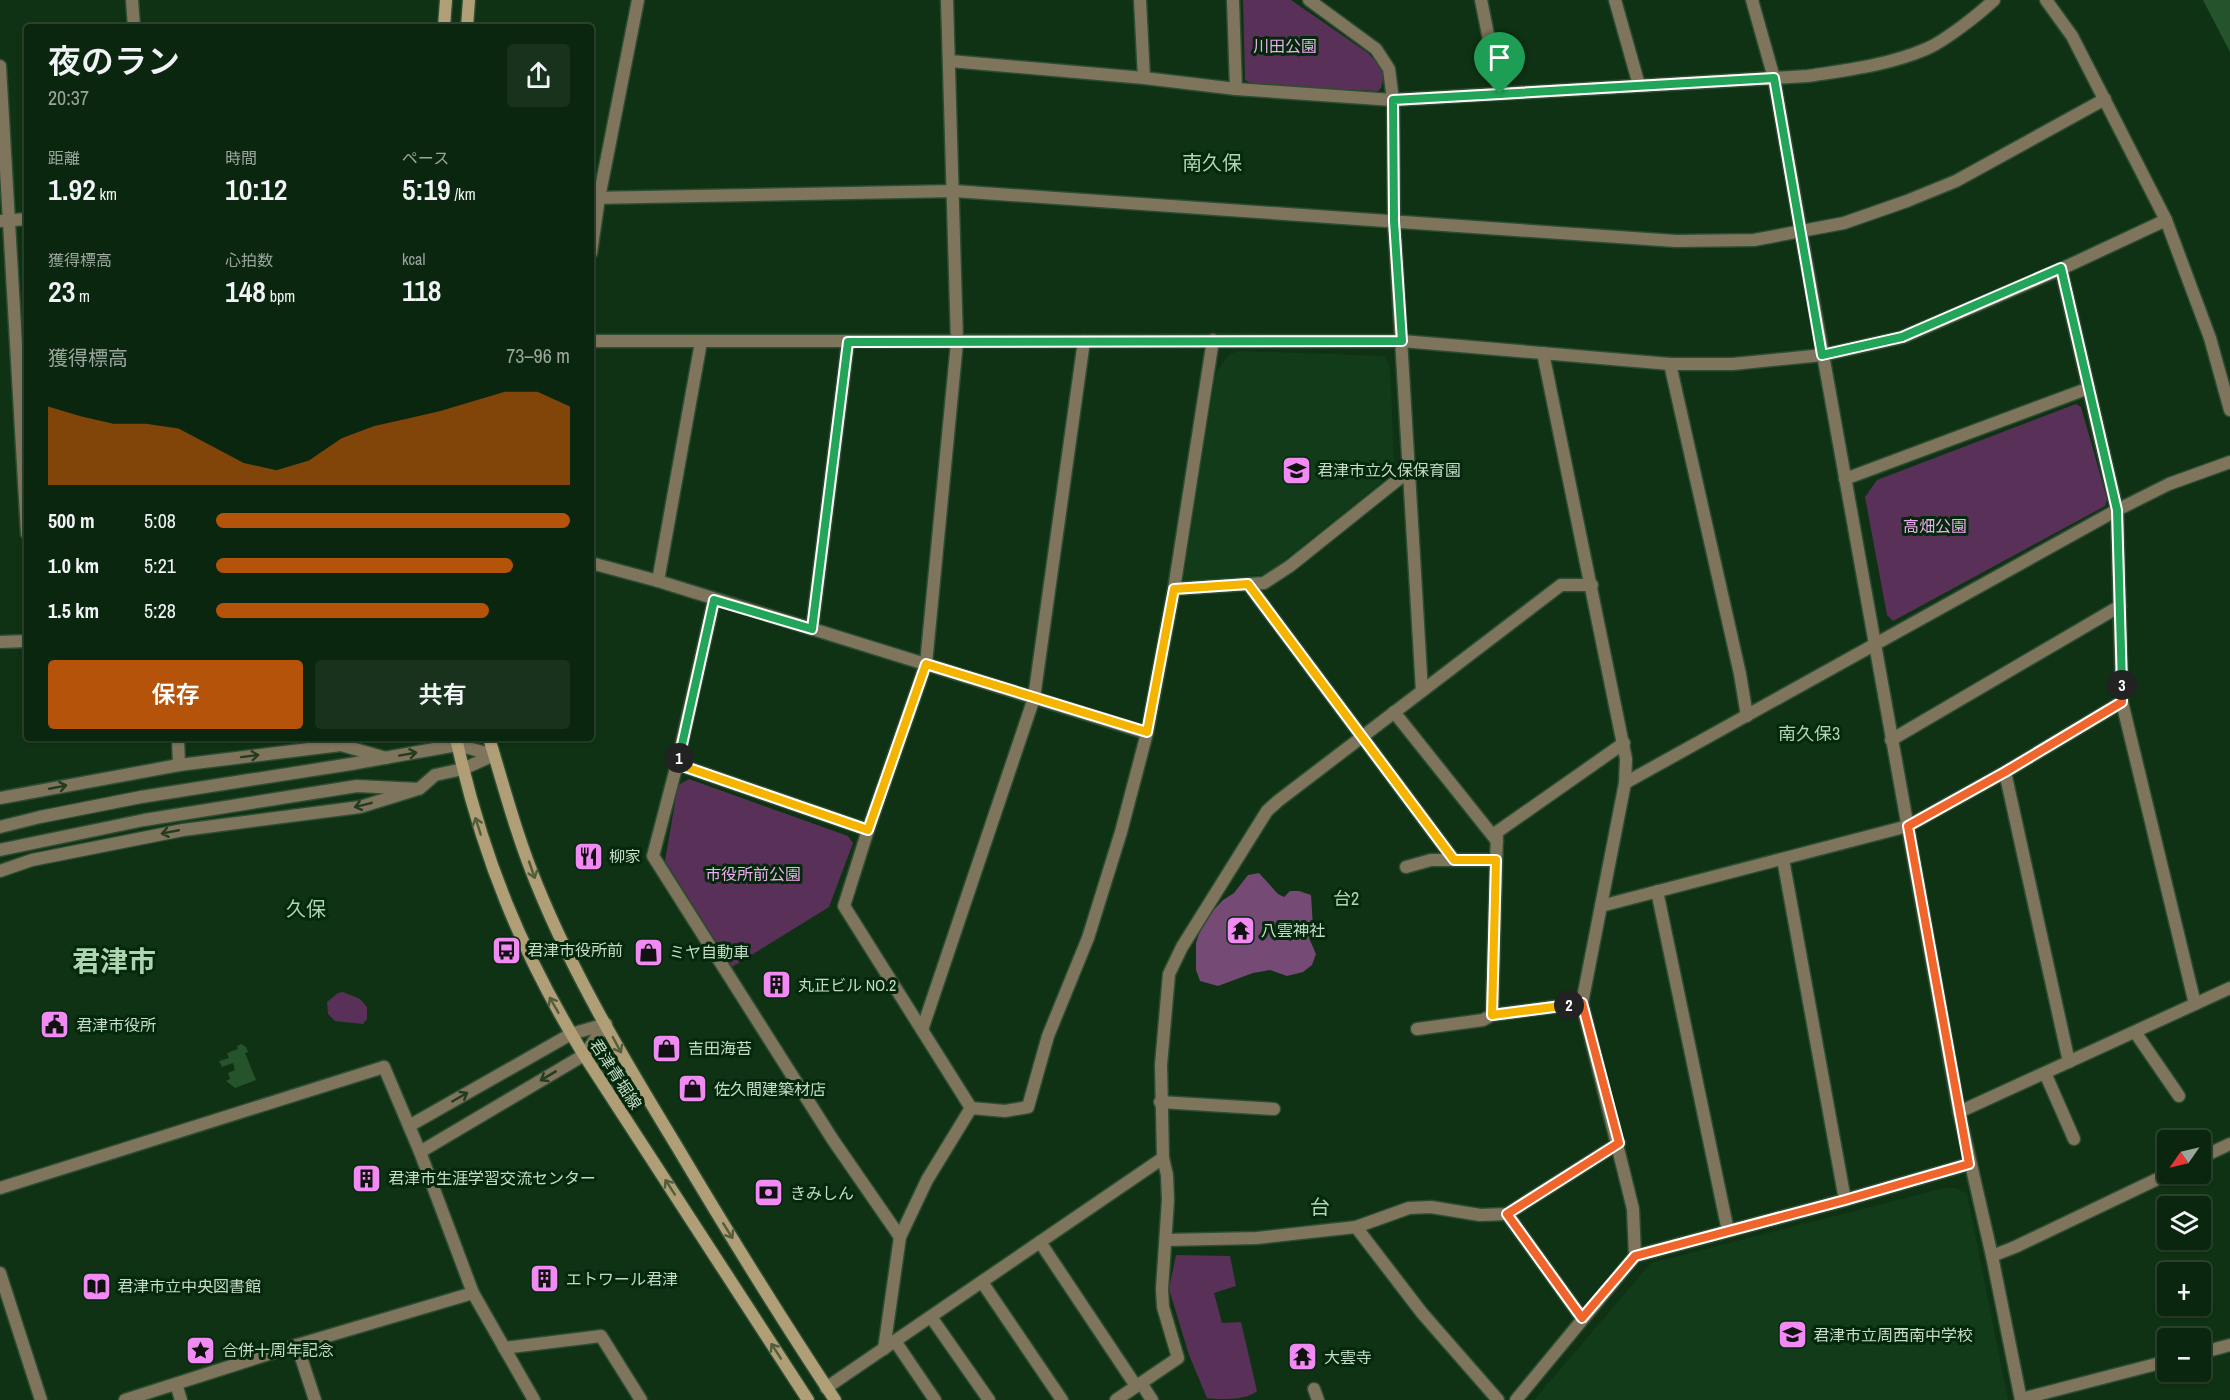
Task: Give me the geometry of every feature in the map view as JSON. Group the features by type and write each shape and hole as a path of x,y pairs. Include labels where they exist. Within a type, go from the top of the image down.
{"main road":[{"path":"444,24 446,0"},
{"path":"467,24 469,0"},
{"name":"君津青堀線","path":"456,741 474,812 502,893 551,1002 809,1400"},
{"name":"君津青堀線","path":"490,741 536,884 564,946 630,1070 714,1209 835,1400"},
{"path":"809,1400 826,1388"}],"street":[{"path":"132,0 134,24"},
{"path":"638,0 595,198 954,191 1676,241 1755,240 1844,223 1956,181 2105,99"},
{"path":"947,0 957,342 926,664 844,906 971,1108"},
{"path":"1140,0 1144,78"},
{"path":"1233,0 1236,89"},
{"path":"1309,0 1376,50 1389,69 1393,100 1394,221 1422,691"},
{"path":"1481,0 1500,94"},
{"path":"1615,0 1639,86"},
{"path":"1752,0 1774,78 1959,1112 1969,1164 1992,1256 2021,1400 2157,1364"},
{"path":"950,61 1144,78 1236,89 1393,100 1639,86 1808,76 1866,67 1927,49 1995,0"},
{"path":"2046,0 2072,36 2166,220 2210,338 2230,410"},
{"path":"0,66 5,220 24,491"},
{"path":"5,220 24,219"},
{"path":"594,340 701,342 1402,341 1670,364 1733,364 1822,355 1902,337 2166,220"},
{"path":"2061,268 2117,510 2122,702 2195,1004"},
{"path":"971,1108 1005,1111 1028,1107 1048,1036 1088,938 1121,832 1147,732 1174,589 1214,340"},
{"path":"922,1030 1034,698 1084,341"},
{"path":"658,581 701,342"},
{"path":"812,629 848,342"},
{"path":"1543,353 1624,743 1625,783 1582,1003 1634,1209 1635,1256"},
{"path":"1670,364 1740,674 1747,716"},
{"path":"1845,479 2089,388"},
{"path":"1625,783 2117,510 2169,484 2230,462"},
{"path":"1174,589 1264,583 1290,566 1410,470"},
{"path":"594,564 658,581 1147,732"},
{"path":"1248,584 1454,860"},
{"path":"1116,1400 1178,1358 1162,1307 1167,1183 1163,1158 1160,1102 1169,974 1182,947 1267,811 1278,801 1561,585 1592,585"},
{"path":"714,600 677,764 653,855 833,1140 900,1237"},
{"path":"1891,740 2120,606"},
{"path":"0,642 24,641"},
{"path":"1601,906 1908,826 2005,772 2122,702"},
{"path":"1394,712 1497,841"},
{"path":"177,741 179,765"},
{"path":"0,827 141,797 386,758 456,741 494,755"},
{"path":"1492,1015 1497,832 1624,743"},
{"path":"0,798 179,765 341,745 386,758"},
{"path":"0,871 32,860 183,830 360,807 418,789 435,775 463,769 494,755"},
{"path":"677,764 868,830"},
{"path":"2005,772 2069,1062"},
{"path":"0,850 144,820 357,786 418,789"},
{"path":"1783,859 1845,1200"},
{"path":"1406,867 1431,860 1496,860"},
{"path":"1657,891 1728,1231"},
{"path":"1959,1112 2230,988"},
{"path":"1417,1029 1483,1020 1492,1015 1582,1003"},
{"path":"409,1126 571,1034 606,1024"},
{"path":"420,1152 584,1055 606,1024"},
{"path":"2135,1032 2179,1096"},
{"path":"0,1188 384,1067 420,1152 473,1293 534,1400"},
{"path":"2046,1073 2074,1139"},
{"path":"1160,1102 1274,1108"},
{"path":"884,1349 900,1237 927,1180 971,1108"},
{"path":"1166,1240 1257,1238 1356,1227 1409,1208 1431,1207 1480,1215 1507,1214 1619,1143"},
{"path":"2211,1153 2230,1144"},
{"path":"826,1388 1163,1158"},
{"path":"1516,1400 1635,1256 1969,1164"},
{"path":"1992,1256 2157,1179"},
{"path":"1507,1214 1582,1318"},
{"path":"1356,1227 1422,1313 1498,1400"},
{"path":"1040,1242 1138,1385 1152,1400"},
{"path":"0,1273 41,1400"},
{"path":"982,1282 1062,1400"},
{"path":"125,1400 297,1345 473,1293"},
{"path":"931,1317 989,1400"},
{"path":"504,1348 601,1336 641,1400"},
{"path":"895,1341 935,1400"},
{"path":"297,1345 315,1400"},
{"path":"2211,1350 2230,1345"},
{"path":"176,1384 181,1400"}],"shaded area":[{"path":"2203,0 2230,0 2230,52"},
{"name":"君津市立久保保育園","path":"1238,351 1384,356 1390,365 1394,465 1389,476 1267,574 1183,582 1216,373 1229,355"},
{"path":"1259,873 1278,894 1284,897 1290,891 1311,895 1313,927 1309,938 1316,954 1312,965 1303,972 1287,976 1270,970 1253,973 1218,986 1200,981 1196,970 1196,943 1200,931 1209,915 1223,900 1234,893 1248,875"},
{"path":"241,1044 246,1047 248,1052 245,1053 256,1080 235,1088 226,1081 230,1079 228,1073 235,1070 233,1063 222,1067 219,1061 229,1058 227,1053 238,1049 237,1046"},
{"name":"君津市立周西南中学校","path":"1945,1188 1956,1188 1967,1194 2008,1400 1534,1400 1651,1263"}],"green space":[{"name":"川田公園","path":"1243,0 1291,0 1368,53 1385,71 1381,88 1378,91 1256,86 1245,80"},
{"name":"高畑公園","path":"2076,404 2081,407 2107,499 2105,506 1893,621 1887,615 1865,497 1877,480"},
{"name":"市役所前公園","path":"689,779 848,836 853,843 829,907 732,967 665,861 678,785"},
{"path":"343,992 360,999 367,1007 367,1019 363,1024 335,1021 328,1014 327,1002 338,993"},
{"path":"1176,1255 1230,1256 1236,1286 1214,1293 1222,1323 1241,1322 1257,1391 1253,1394 1233,1399 1207,1398 1189,1355 1169,1289"}],"place":[{"name":"君津市立久保保育園","path":"1296,470"},
{"name":"柳家","path":"588,856"},
{"name":"八雲神社","path":"1240,930"},
{"name":"君津市役所前","path":"506,950"},
{"name":"ミヤ自動車","path":"648,952"},
{"name":"丸正ビル NO.2","path":"777,985"},
{"name":"君津市役所","path":"55,1025"},
{"name":"吉田海苔","path":"667,1048"},
{"name":"佐久間建築材店","path":"693,1089"},
{"name":"君津市生涯学習交流センター","path":"367,1178"},
{"name":"きみしん","path":"769,1193"},
{"name":"エトワール君津","path":"545,1279"},
{"name":"君津市立中央図書館","path":"96,1286"},
{"name":"君津市立周西南中学校","path":"1792,1335"},
{"name":"合併十周年記念","path":"201,1350"},
{"name":"大雲寺","path":"1303,1357"}],"district":[{"name":"南久保","path":"1212,162"},
{"name":"南久保3","path":"1809,733"},
{"name":"台2","path":"1346,898"},
{"name":"久保","path":"306,908"},
{"name":"君津市","path":"114,961"},
{"name":"台","path":"1320,1206"}],"route":[{"path":"1774,78 1822,355 1902,337 2061,268 2117,510 2122,702 2005,772 1908,826 1969,1164 1635,1256 1582,1318 1507,1214 1619,1143 1582,1003 1492,1015 1496,860 1454,860 1248,584 1174,589 1147,732 926,664 868,830 677,764 714,600 812,629 848,342 1402,341 1394,221 1393,100 1500,94 1774,78"}]}
